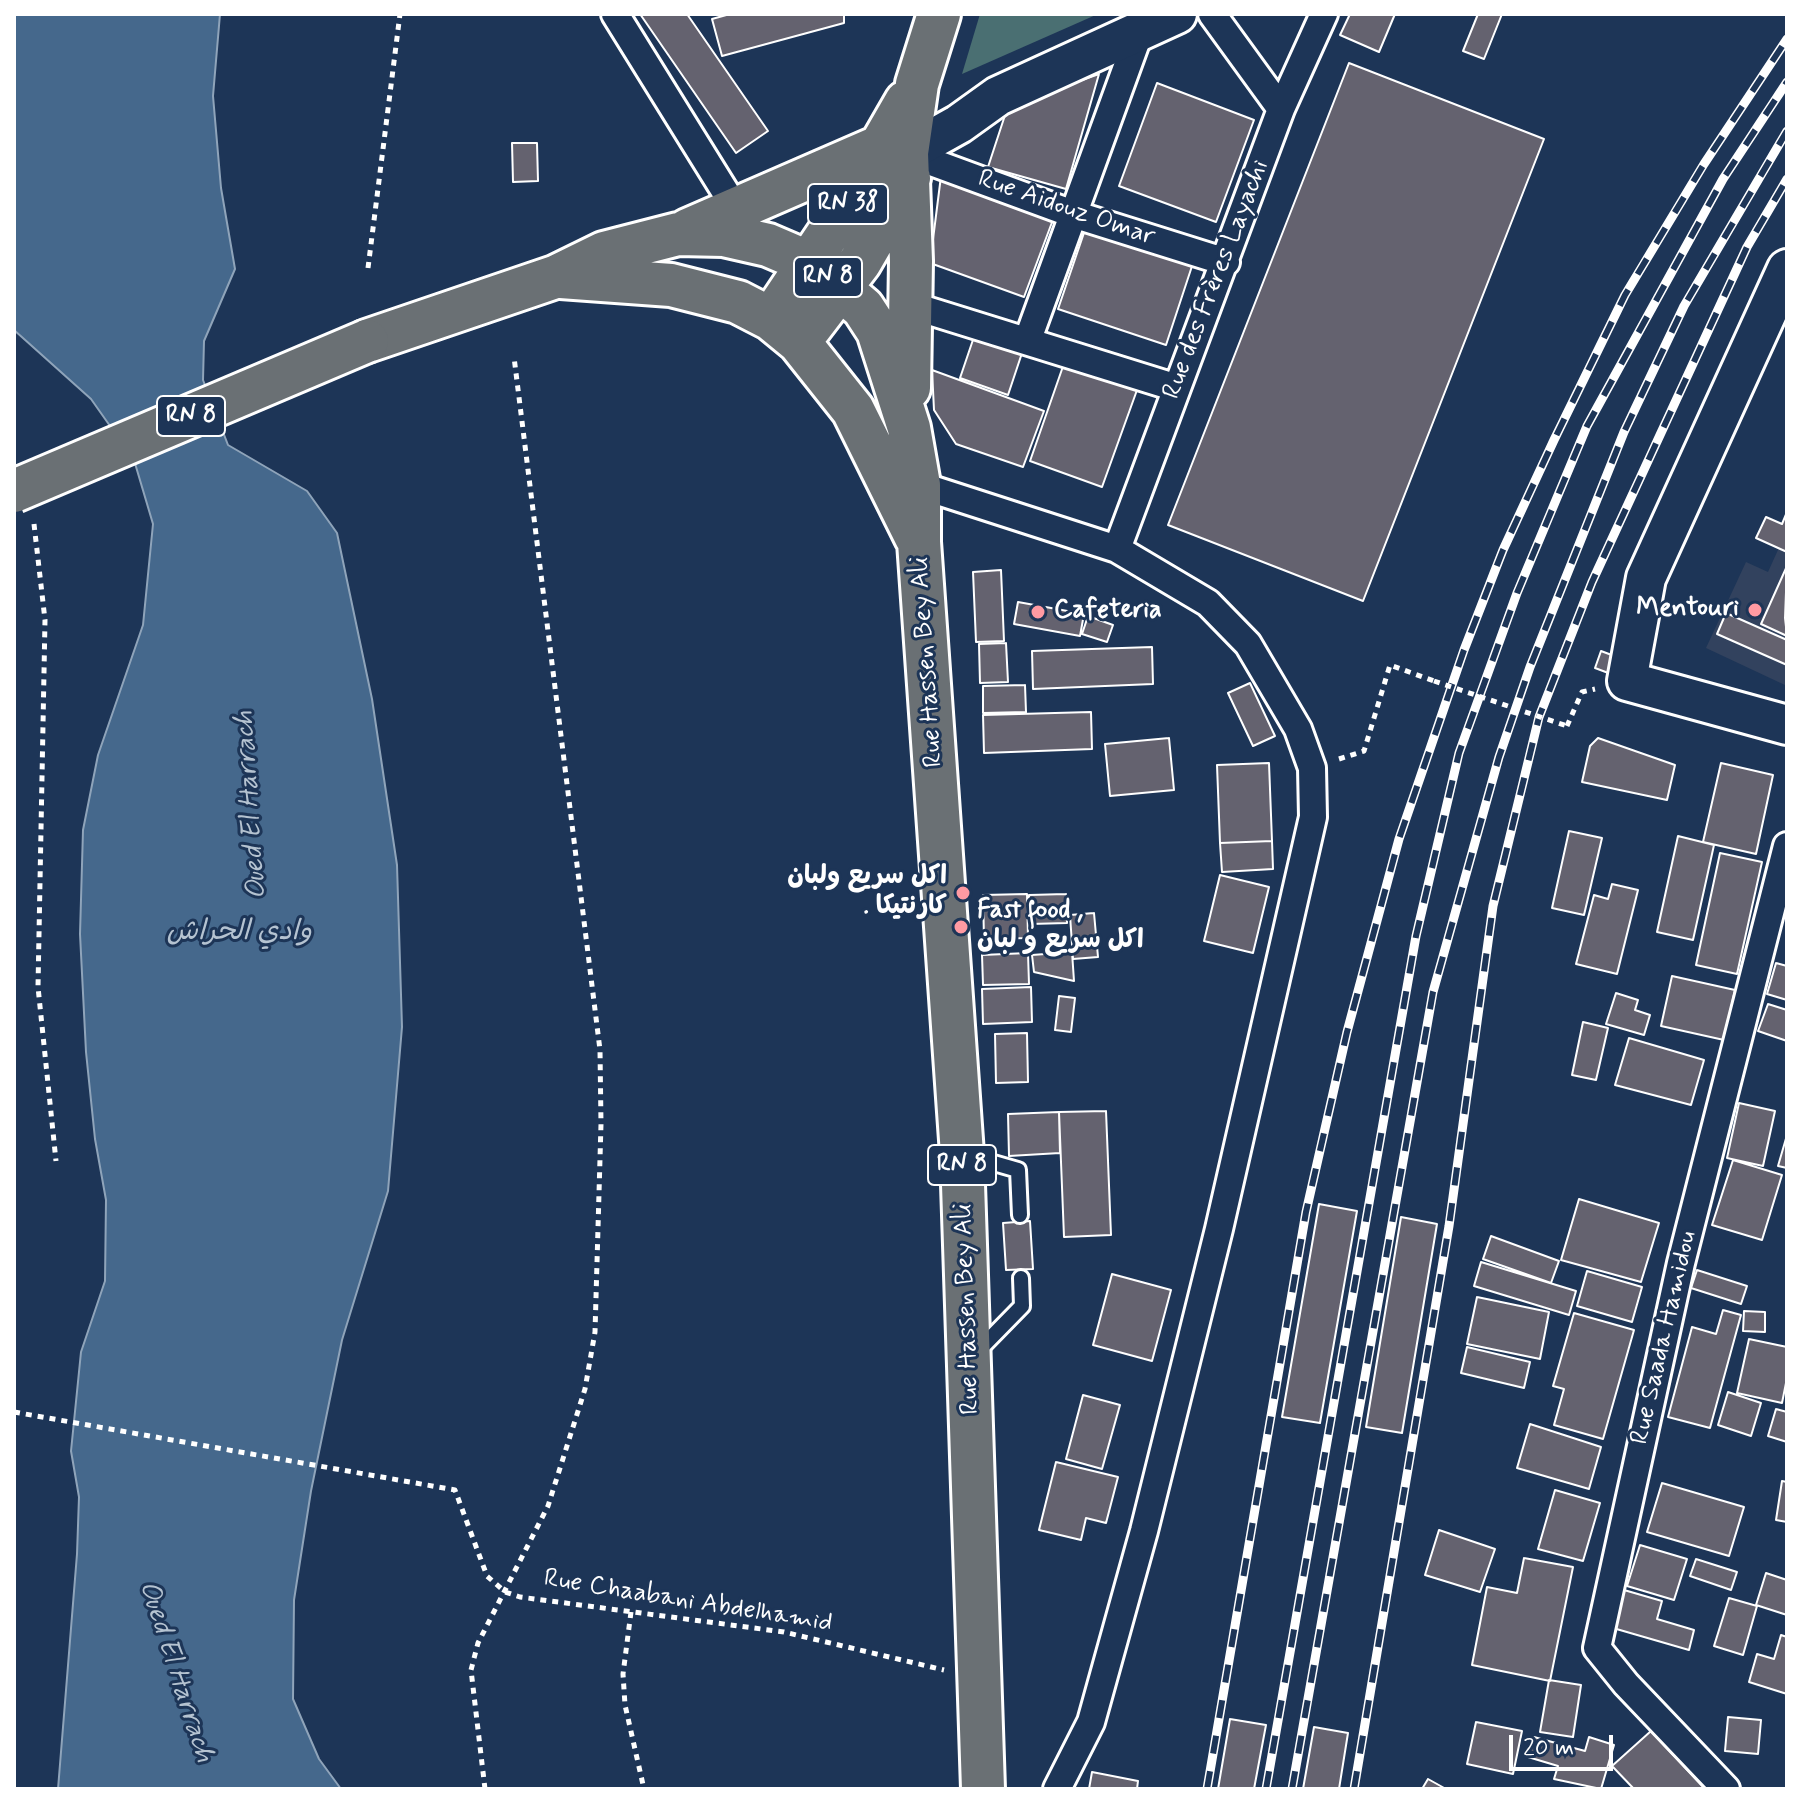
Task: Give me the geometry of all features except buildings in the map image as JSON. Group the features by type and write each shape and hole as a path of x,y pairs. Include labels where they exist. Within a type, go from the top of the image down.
{"main road":[{"name":"RN 38","path":"785,331 826,276 899,158 917,84 939,14"},
{"path":"678,234 736,209 899,158 910,305 909,428"},
{"name":"RN 8","path":"23,503 367,341 555,277 604,253 678,234 724,235 768,245 826,276 863,308 878,331 909,428 919,485 919,542"},
{"name":"RN 8","path":"555,277 630,279 671,285 738,302 785,331 853,410 919,542"},
{"name":"Rue Hassen Bey Ali","path":"919,542 962,1154 983,1789"}],"street":[{"path":"615,14 736,209"},
{"path":"899,158 959,124 998,96 1177,14"},
{"path":"1212,14 1281,109"},
{"name":"Rue des Frères Layachi","path":"1117,549 1281,109 1324,14"},
{"path":"1028,339 1140,31"},
{"name":"Rue Aidouz Omar","path":"899,158 1226,262"},
{"path":"1787,269 1646,578 1627,681 1787,725"},
{"path":"910,305 1028,339 1177,388"},
{"path":"919,485 1117,549 1208,603 1248,644 1298,729 1312,768 1313,817 1222,1214 1144,1531 1091,1722 1057,1789"},
{"name":"Rue Saada Hamidou","path":"1726,1789 1626,1684 1597,1648 1681,1263 1787,846"}],"lane":[{"path":"962,1154 1018,1170 1020,1215"},
{"path":"970,1360 1022,1306 1021,1278"}],"path":[{"path":"368,268 400,14"},
{"path":"485,1789 471,1670 478,1643 548,1506 585,1389 595,1332 601,1124 600,1050 514,357"},
{"path":"23,503 42,574 45,620 38,987 56,1161"},
{"path":"1364,751 1390,665 1567,726 1582,692"},
{"name":"Rue Chaabani Abdelhamid","path":"14,1412 455,1490 487,1576 505,1592 784,1632 978,1678"},
{"path":"631,1612 623,1674 625,1705 644,1789"}],"shaded area":[{"name":"Mentouri","path":"1787,530 1787,686 1706,648 1746,562 1768,572"}],"green space":[{"path":"980,14 1098,14 962,74"}],"water":[{"name":"وادي الحراش","path":"14,14 220,14 213,96 221,188 235,269 204,341 203,380 228,445 307,491 337,533 372,699 397,865 402,1027 388,1191 342,1340 311,1491 294,1600 293,1699 319,1759 341,1789 58,1789 77,1554 79,1497 71,1451 81,1352 105,1281 106,1200 95,1139 86,1052 80,934 83,830 98,755 143,625 153,524 134,460 91,399 14,330"}],"railway":[{"path":"1207,1789 1306,1212 1347,1032 1399,839 1464,650 1503,550 1554,440 1625,295 1704,164 1787,39"},
{"path":"1266,1789 1416,936 1459,753 1517,593 1587,426 1723,179 1787,82"},
{"path":"1292,1789 1433,992 1499,757 1530,667 1624,432 1684,306 1787,131"},
{"path":"1354,1789 1449,1226 1493,906 1539,717 1592,582 1747,247 1787,179"}],"place":[{"name":"Mentouri","path":"1755,610"},
{"name":"Cafeteria","path":"1038,612"},
{"name":"اكل سريع ولبان . كارنتيكا","path":"963,893"},
{"name":"Fast food , اكل سريع و لبان","path":"961,927"}],"water label":[{"name":"Oued El Harrach","path":"252,805"},
{"name":"Oued El Harrach","path":"175,1672"}]}
